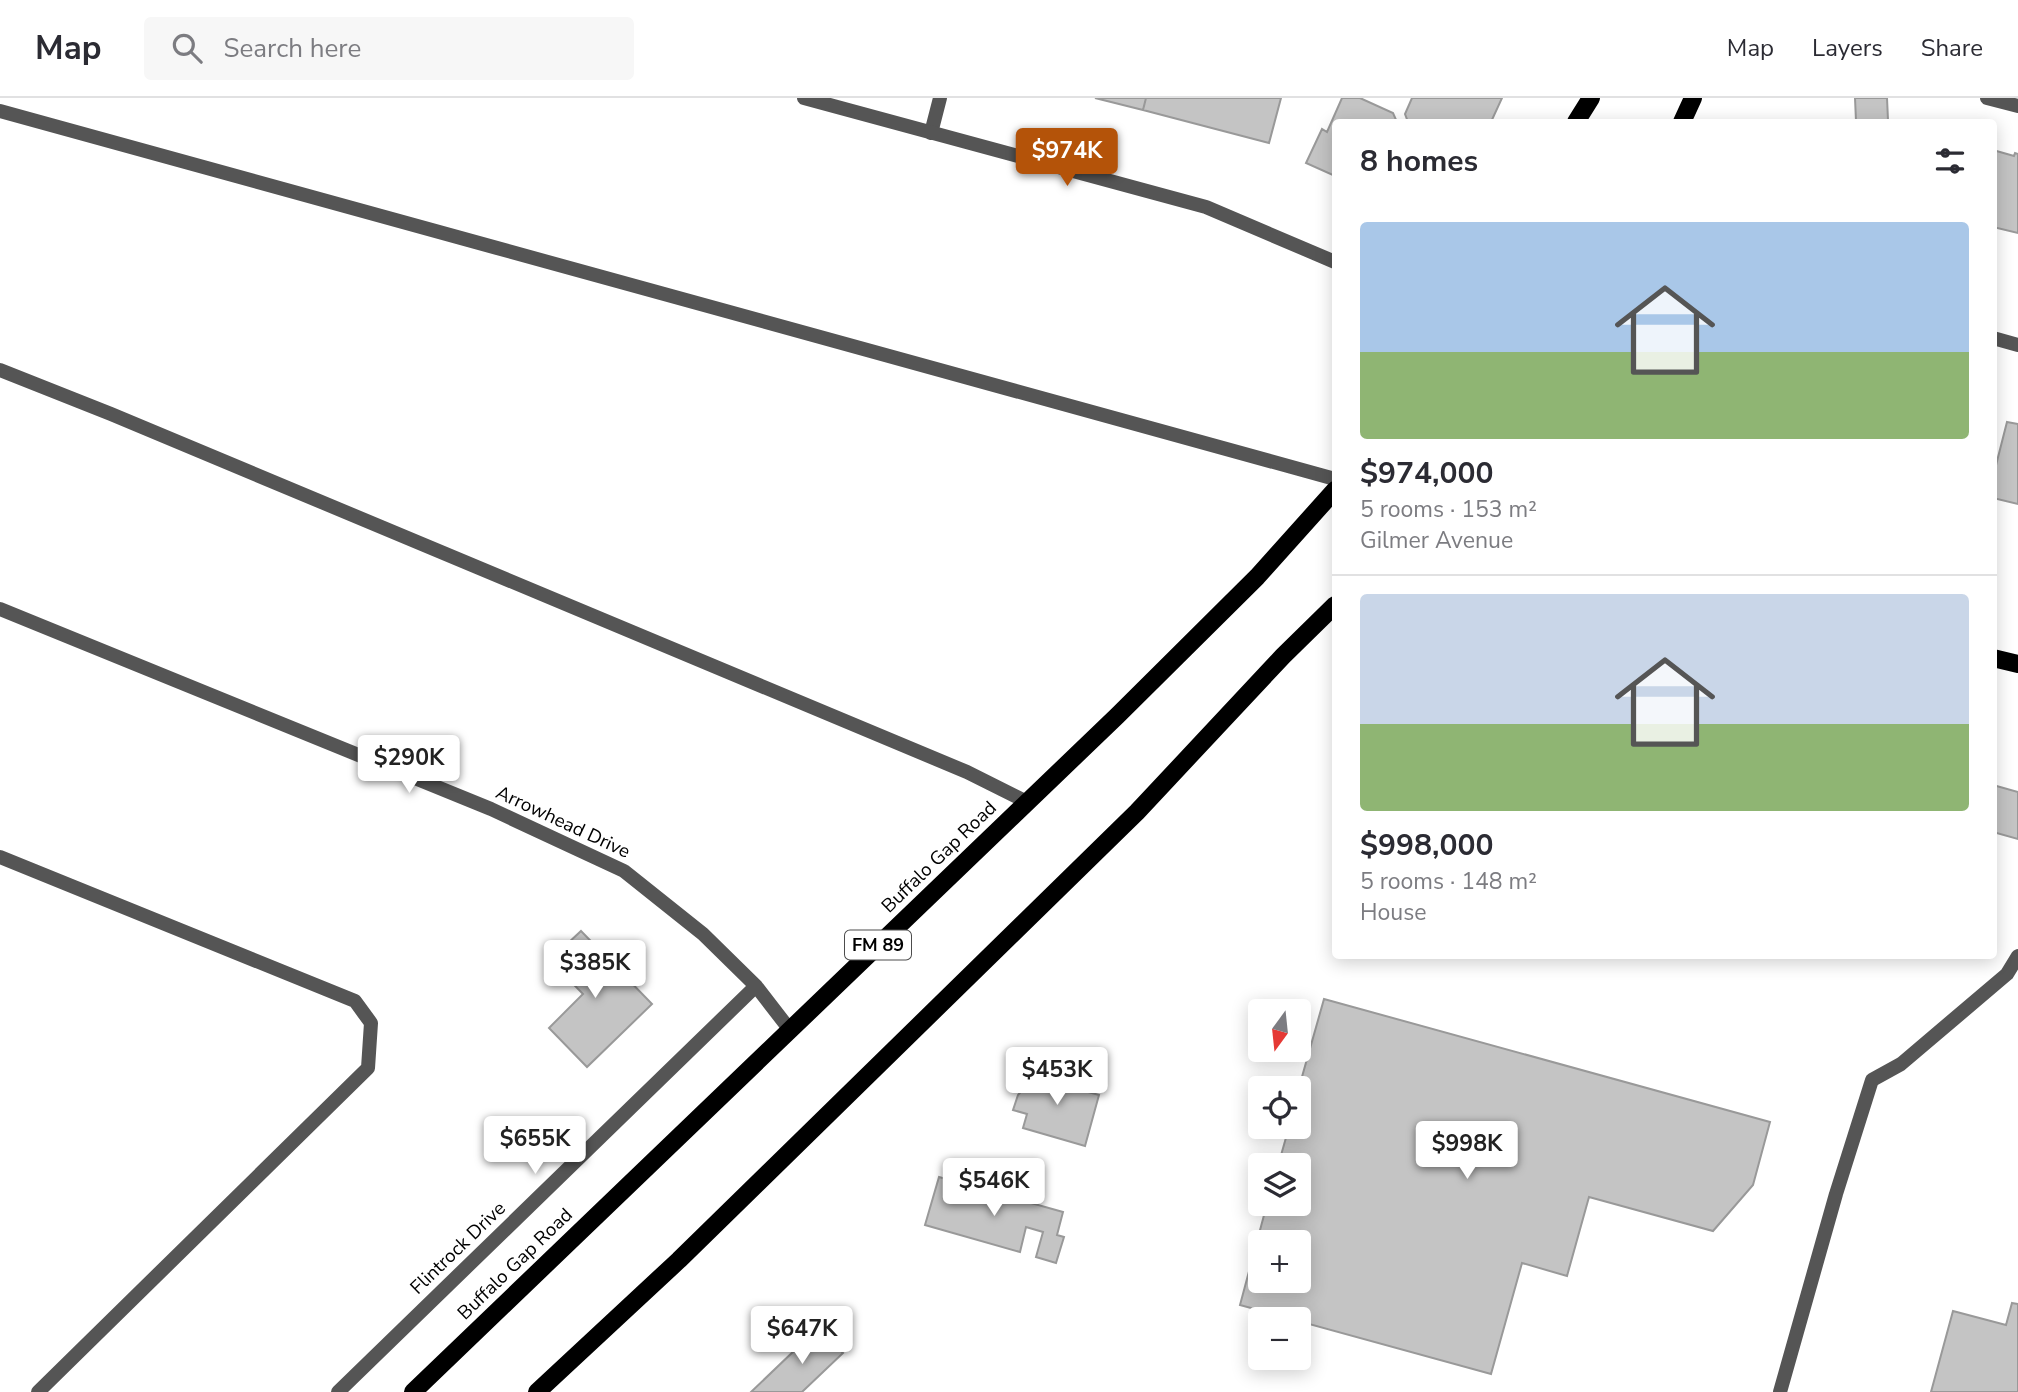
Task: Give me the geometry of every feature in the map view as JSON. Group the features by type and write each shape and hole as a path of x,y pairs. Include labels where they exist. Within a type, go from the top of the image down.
{"main road":[{"path":"1578,119 1591,98"},
{"path":"1683,119 1693,98"},
{"name":"Buffalo Gap Road","path":"413,1392 1027,802 1257,577 1332,493"},
{"path":"537,1392 689,1250 1137,812 1283,656 1332,608"},
{"path":"1997,659 2018,664"}],"street":[{"path":"804,98 1206,207 1332,261"},
{"path":"931,133 940,98"},
{"path":"1987,98 2018,106"},
{"path":"0,111 1332,478"},
{"path":"1997,339 2018,345"},
{"path":"0,370 967,772 1027,802"},
{"name":"Arrowhead Drive","path":"0,609 491,809 624,871 703,934 756,986 790,1030"},
{"path":"0,857 355,1001 371,1023 368,1068 38,1392"},
{"path":"1780,1392 1836,1194 1872,1080 1901,1064 2007,974 2018,956"},
{"name":"Flintrock Drive","path":"338,1392 756,986"}],"building":[{"path":"1095,98 1146,98 1143,110"},
{"path":"1146,98 1281,98 1269,143 1143,110"},
{"path":"1342,98 1360,98 1393,113 1396,119 1333,119"},
{"path":"1412,98 1502,98 1492,119 1407,119 1405,114"},
{"path":"1855,98 1887,98 1888,119 1856,119"},
{"path":"1332,121 1332,175 1306,163 1322,129 1327,132"},
{"path":"1997,151 2014,156 2015,153 2018,154 2018,233 1997,228"},
{"path":"2007,422 2018,424 2018,504 1997,499 1997,461"},
{"path":"1997,786 2018,792 2018,839 1997,833"},
{"path":"581,931 652,1004 587,1067 549,1028 583,994 550,960"},
{"path":"1324,999 1770,1122 1753,1185 1713,1231 1589,1197 1567,1276 1522,1263 1491,1374 1311,1325 1311,1307 1240,1305 1248,1275 1248,1293 1311,1293 1311,1230 1260,1230 1264,1216 1311,1216 1311,1153 1282,1153 1286,1139 1311,1139 1311,1076 1302,1076 1306,1062 1311,1062 1311,1045"},
{"path":"1041,1068 1083,1080 1081,1090 1099,1095 1085,1146 1023,1128 1027,1114 1013,1110 1018,1095"},
{"path":"939,1177 1063,1212 1057,1235 1064,1237 1056,1263 1036,1257 1043,1232 1026,1227 1020,1252 925,1225"},
{"path":"2012,1303 2018,1304 2018,1392 1931,1392 1953,1311 2006,1325"},
{"path":"818,1328 843,1353 802,1392 751,1392"}]}
